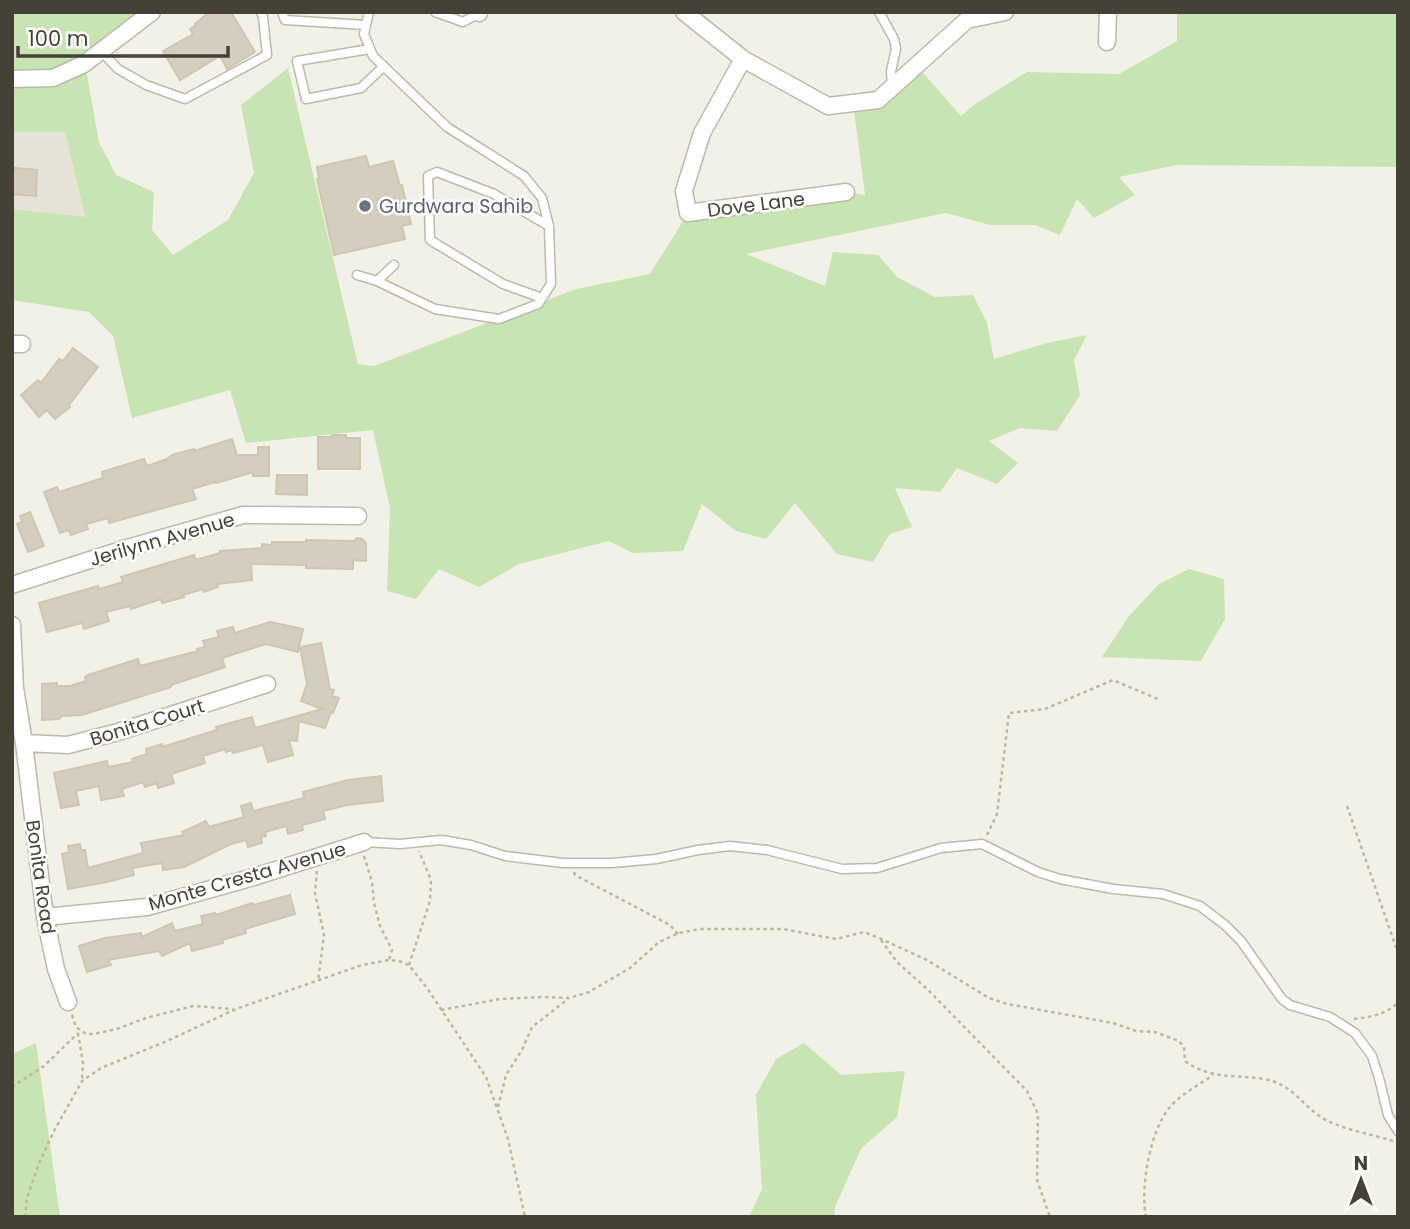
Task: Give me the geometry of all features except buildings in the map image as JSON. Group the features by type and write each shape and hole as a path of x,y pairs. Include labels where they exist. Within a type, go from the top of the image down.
{"street":[{"path":"12,79 53,78 85,64 152,12"},
{"path":"684,12 743,59 828,106 878,100 967,20 1005,12"},
{"path":"1107,42 1108,12"},
{"name":"Dove Lane","path":"743,59 702,133 684,191 688,213 846,192"},
{"name":"Jerilynn Avenue","path":"12,585 243,515 358,516"},
{"name":"Bonita Road","path":"12,625 18,744 45,917 56,969 68,1002"},
{"name":"Bonita Court","path":"18,744 68,745 118,732 267,684"},
{"name":"Monte Cresta Avenue","path":"45,917 147,907 362,842"}],"lane":[{"path":"101,51 118,69 137,80 185,99 267,55 261,12"},
{"path":"282,12 285,20 366,25"},
{"path":"357,275 377,281 435,309 499,319 538,304 551,284 549,226 542,198 524,176 447,127 373,56 364,34 369,12"},
{"path":"435,12 463,22 479,13"},
{"path":"879,12 894,39 896,49 891,71 892,87"},
{"path":"370,49 297,61 306,99 361,88 384,66"},
{"path":"542,298 503,284 430,240 428,176 437,172 494,194 549,226"},
{"path":"377,281 394,265"},
{"path":"362,842 400,844 441,840 471,845 505,856 569,863 656,859 730,846 766,850 842,869 877,868 941,848 982,844 1060,880 1114,890 1163,894 1200,906 1225,925 1241,941 1282,999 1290,1005 1330,1017 1355,1033 1372,1056 1388,1115 1398,1131"}],"path":[{"path":"982,844 997,814 1009,713 1045,709 1113,680 1160,700"},
{"path":"1347,806 1398,953"},
{"path":"362,842 380,926 392,950 389,960"},
{"path":"409,965 430,901 431,880 415,842"},
{"path":"318,857 315,893 324,935 318,981"},
{"path":"569,863 575,875 670,925 678,934"},
{"path":"441,1010 500,999 569,998 589,992 630,968 660,942 700,929 783,929 836,939 864,932 927,960 989,998 1007,1004 1113,1023 1136,1031 1155,1032 1179,1041 1184,1046 1185,1061 1192,1066 1213,1075 1265,1079 1287,1087 1321,1117 1339,1126 1398,1143"},
{"path":"880,938 897,962 1027,1091 1038,1115 1037,1180 1050,1217"},
{"path":"24,1217 27,1198 39,1163 54,1130 82,1082 100,1068 236,1009 362,965 389,960 409,965 486,1077 508,1139 525,1217"},
{"path":"498,1107 506,1075 522,1050 532,1027 569,998"},
{"path":"68,1002 78,1033 83,1063 82,1082"},
{"path":"1330,1017 1373,1017 1391,1009 1398,1002"},
{"path":"76,1027 86,1034 94,1034 193,1006 236,1009"},
{"path":"1391,1009 1398,1010"},
{"path":"12,1087 44,1066 78,1033"},
{"path":"1146,1217 1146,1170 1163,1117 1171,1106 1213,1075"}],"shaded area":[{"path":"12,132 65,132 85,218 12,209"}],"green space":[{"path":"12,12 152,12 85,64 99,142 116,175 154,192 152,230 173,255 228,220 254,173 241,105 288,68 358,364 374,366 576,289 650,274 688,213 846,192 865,195 853,103 878,100 916,65 961,116 975,104 1027,72 1119,74 1177,41 1177,12 1398,12 1398,167 1177,165 1119,177 1135,195 1094,218 1077,199 1060,235 1035,225 990,225 946,213 746,254 825,286 833,252 878,255 897,277 935,297 973,295 987,323 994,359 1047,343 1087,335 1074,360 1080,395 1057,431 1020,428 989,441 1018,463 997,484 957,468 940,492 895,488 912,527 890,534 873,562 837,554 795,503 766,539 736,531 702,504 683,551 633,553 609,541 519,564 479,587 439,569 416,599 387,591 390,508 373,430 246,443 230,390 132,418 113,336 89,312 12,300 12,209 85,217 65,132 12,132"},
{"path":"1189,569 1224,579 1225,619 1201,661 1102,657 1129,616 1159,584"},
{"path":"36,1043 60,1217 12,1217 12,1054"},
{"path":"804,1043 841,1075 905,1071 897,1117 861,1149 835,1207 834,1217 749,1217 762,1189 756,1095 776,1059"}],"place":[{"name":"Gurdwara Sahib","path":"365,206"}]}
